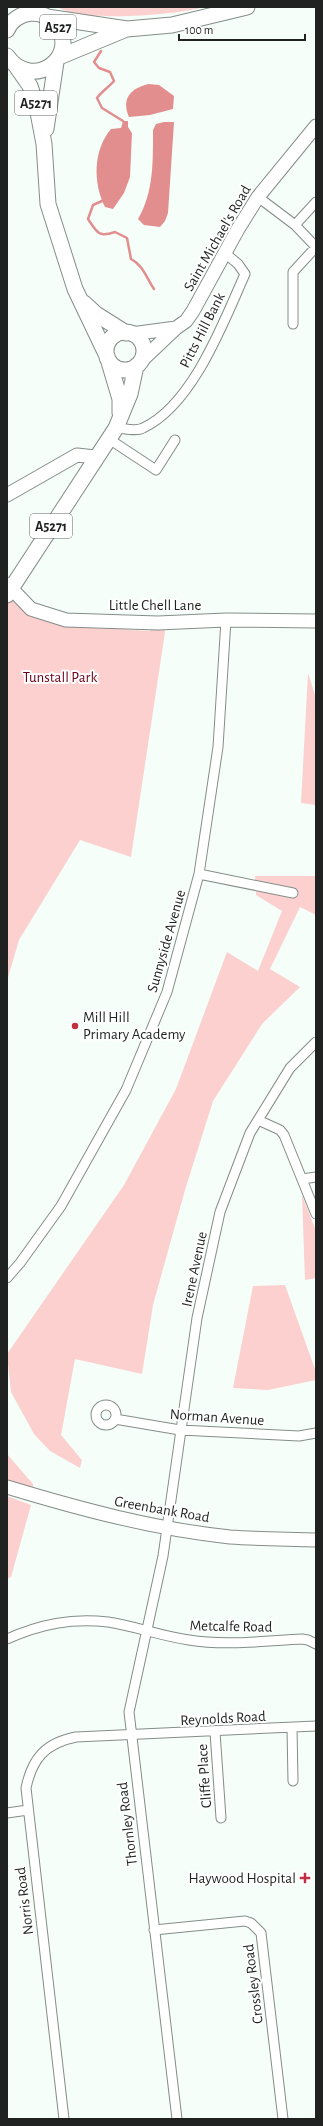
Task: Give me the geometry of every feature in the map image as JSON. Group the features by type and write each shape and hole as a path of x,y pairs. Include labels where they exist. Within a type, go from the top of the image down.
{"main road":[{"name":"A527","path":"11,62 33,72 43,70 57,59 99,39 127,29 172,25 247,7"},
{"name":"A527","path":"9,26 20,16 30,13 43,13 127,29"},
{"name":"A527","path":"43,13 53,21 62,35 63,46 57,59"},
{"name":"A5271","path":"44,144 57,59"},
{"name":"A5271","path":"11,62 30,86 38,107 44,144 48,204 75,289 108,359 120,399 115,429"},
{"name":"A5271","path":"80,300 96,314 128,333"},
{"path":"128,333 137,337 143,351 138,364 123,370 108,359 107,345 115,335 128,333"},
{"name":"A5271","path":"9,589 95,457 115,429 130,394 138,364"}],"street":[{"path":"9,26 20,7"},
{"name":"Saint Michael's Road","path":"138,364 176,328 186,321 258,198 316,126"},
{"path":"258,198 295,226 316,247 293,272 292,324"},
{"path":"295,226 316,202"},
{"name":"Pitts Hill Bank","path":"115,429 142,429 154,422 171,407 194,378 211,350 245,274 238,264 225,253"},
{"path":"128,333 176,328"},
{"path":"115,429 156,470 175,440"},
{"path":"7,495 77,455 95,457"},
{"name":"Little Chell Lane","path":"9,589 31,609 66,620 158,623 226,620 316,621"},
{"name":"Sunnyside Avenue","path":"7,1278 20,1263 61,1206 135,1073 167,992 199,874 218,747 226,620"},
{"path":"199,874 293,893"},
{"name":"Irene Avenue","path":"167,1528 197,1318 220,1212 250,1133 290,1068 316,1042"},
{"path":"258,1120 280,1130 284,1134 316,1214"},
{"path":"302,1179 316,1177"},
{"name":"Norman Avenue","path":"115,1418 180,1430 299,1436 316,1433"},
{"name":"Greenbank Road","path":"7,1487 115,1518 167,1528 231,1537 316,1540"},
{"name":"Thornley Road","path":"167,1528 163,1556 129,1712 177,2119"},
{"name":"Metcalfe Road","path":"7,1639 48,1623 75,1621 109,1622 188,1640 212,1642 302,1639 316,1644"},
{"name":"Reynolds Road","path":"131,1736 316,1726"},
{"path":"292,1728 294,1781"},
{"name":"Cliffe Place","path":"215,1732 221,1818"},
{"name":"Norris Road","path":"64,2119 28,1810 26,1788 28,1776 33,1764 41,1754 52,1745 76,1737 131,1736"},
{"path":"7,1813 28,1810"},
{"name":"Crossley Road","path":"154,1930 245,1921 251,1922 261,1933 283,2119"}],"green space":[{"path":"58,7 204,7 173,13 152,15 107,16 86,15 69,12"},
{"name":"Tunstall Park","path":"10,598 67,626 150,631 153,623 164,623 165,632 131,857 80,840 19,940 7,981 7,605"},
{"path":"308,673 316,698 316,805 301,803"},
{"path":"255,876 316,876 316,915 300,907 270,969 300,987 262,1024 213,1101 185,1190 153,1305 142,1374 75,1359 61,1435 82,1460 80,1468 50,1451 34,1434 11,1392 7,1354 124,1185 176,1089 227,952 258,971 282,911 256,895"},
{"path":"302,1195 316,1231 316,1278 305,1280"},
{"path":"285,1285 316,1372 316,1380 268,1390 233,1388 253,1286"},
{"path":"7,1454 33,1484 34,1495 7,1486"},
{"path":"7,1496 31,1505 11,1577 7,1579"}],"shaded area":[{"path":"149,84 159,85 174,96 173,109 150,115 129,117 126,104 129,95 137,88"},
{"path":"123,121 128,121 128,127 132,133 130,177 124,193 113,209 105,207 98,188 98,157 105,137 111,129 121,128"},
{"path":"174,122 168,213 165,221 160,227 144,225 138,219 147,198 152,176 153,130 156,124"}],"waterway":[{"path":"101,51 94,62 99,68 110,72 114,81 97,98 102,108 123,121"},
{"path":"102,201 93,205 88,219 98,233 109,234 115,232 127,238 131,259 142,268 154,289"}],"place":[{"name":"Mill Hill Primary Academy","path":"75,1026"},
{"name":"Haywood Hospital","path":"305,1878"}]}
